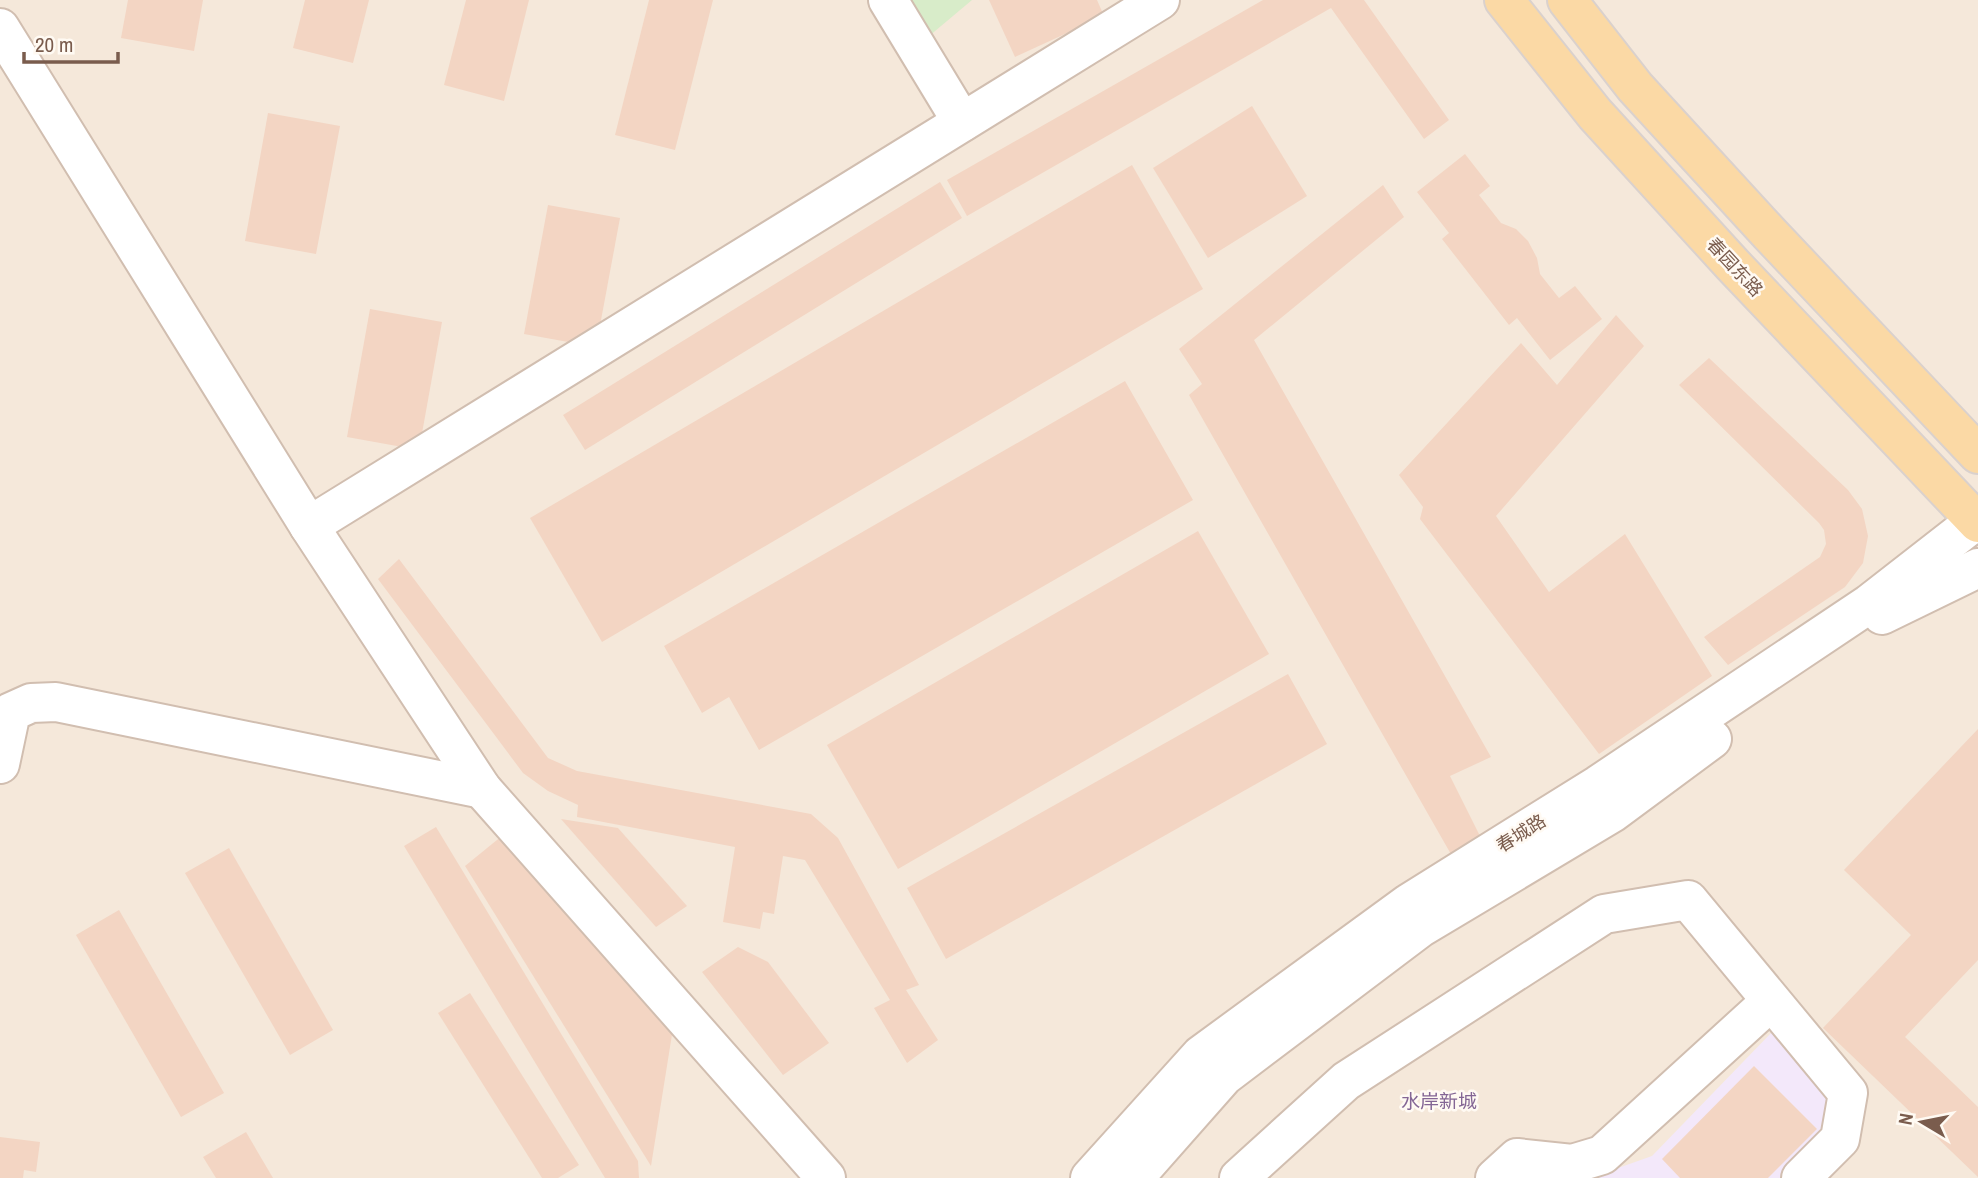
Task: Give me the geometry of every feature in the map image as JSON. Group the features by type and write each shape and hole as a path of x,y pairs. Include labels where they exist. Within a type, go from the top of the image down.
{"main road":[{"name":"春园东路","path":"1504,0 1595,114 1732,264 1977,521"},
{"path":"1567,0 1653,106 1978,454"}],"street":[{"path":"888,0 962,122"},
{"path":"309,526 1160,0"},
{"path":"0,28 309,526 482,789 827,1178"},
{"name":"春城路","path":"1090,1178 1201,1055 1409,903 1598,785 1870,604 1977,521"},
{"name":"春城路","path":"1134,1178 1224,1076 1420,928 1612,813 1878,617 1978,568"},
{"path":"0,764 11,712 30,703 56,702 482,789"},
{"path":"1240,1178 1346,1081 1604,914 1688,900 1848,1093 1840,1139 1801,1178"},
{"path":"1494,1178 1517,1157 1572,1164 1602,1154 1772,1001"}],"shaded area":[{"path":"0,0 1978,0 1978,1178 0,1178"},
{"path":"1773,1031 1831,1089 1823,1134 1780,1178 1590,1178 1652,1156"}],"green space":[{"path":"888,0 972,0 916,47"}],"building":[{"path":"128,0 203,0 194,51 121,38"},
{"path":"305,0 369,0 353,63 293,48"},
{"path":"466,0 529,0 504,101 444,85"},
{"path":"649,0 713,0 675,150 615,135"},
{"path":"989,0 1097,0 1104,16 1015,57"},
{"path":"1263,0 1364,0 1449,120 1424,139 1331,8 967,216 947,180"},
{"path":"1252,106 1307,196 1208,258 1153,168"},
{"path":"268,113 340,126 316,254 245,241"},
{"path":"1465,154 1490,186 1479,195 1501,223 1516,229 1528,241 1537,258 1540,274 1559,298 1575,286 1602,319 1550,360 1517,318 1509,325 1442,239 1449,233 1417,192"},
{"path":"1132,165 1203,289 602,642 530,518"},
{"path":"940,182 962,218 585,450 563,415"},
{"path":"1383,185 1404,217 1254,340 1491,757 1450,776 1480,836 1452,856 1189,395 1202,384 1179,349"},
{"path":"548,205 620,218 596,347 524,334"},
{"path":"370,309 442,322 419,450 347,437"},
{"path":"1616,315 1644,346 1496,516 1549,592 1625,534 1712,676 1599,754 1420,519 1423,507 1399,475 1521,343 1557,385"},
{"path":"1709,358 1848,490 1862,509 1868,536 1863,563 1845,587 1728,665 1704,637 1820,557 1826,544 1824,530 1819,523 1679,385"},
{"path":"1125,381 1193,500 759,750 729,697 702,713 664,646"},
{"path":"1198,531 1269,654 898,869 827,745"},
{"path":"399,559 548,758 577,771 811,814 838,838 919,985 906,990 938,1040 907,1063 874,1008 890,1000 805,860 783,856 774,914 763,912 760,929 723,922 735,847 577,817 578,805 548,791 523,773 378,579"},
{"path":"1288,674 1327,744 946,959 907,888"},
{"path":"1978,729 1978,960 1905,1037 1978,1107 1978,1177 1823,1028 1911,935 1844,870"},
{"path":"561,819 618,828 687,906 656,927"},
{"path":"436,827 638,1161 639,1178 605,1178 404,846"},
{"path":"508,831 674,1022 651,1166 465,866"},
{"path":"229,848 333,1030 290,1055 185,873"},
{"path":"119,910 224,1093 181,1117 76,935"},
{"path":"738,947 768,962 829,1043 783,1075 702,972"},
{"path":"470,993 579,1165 558,1178 542,1178 438,1013"},
{"path":"1754,1066 1817,1129 1768,1178 1680,1178 1662,1159"},
{"path":"246,1132 273,1178 216,1178 203,1157"},
{"path":"0,1137 40,1142 36,1172 24,1170 23,1178 0,1178"}],"district":[{"name":"水岸新城","path":"1439,1101"}]}
